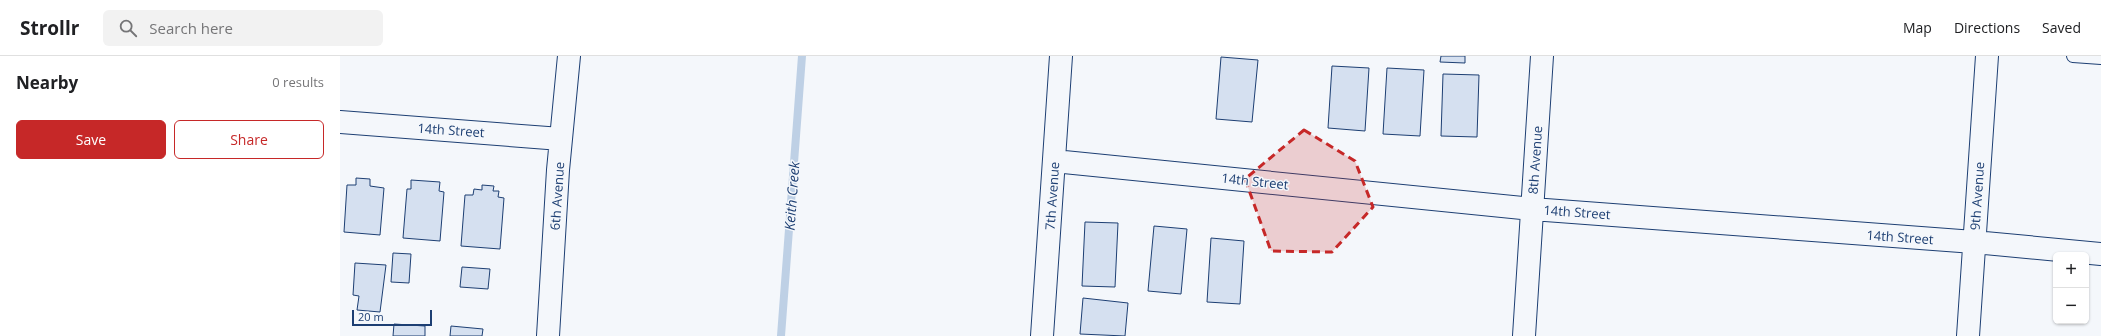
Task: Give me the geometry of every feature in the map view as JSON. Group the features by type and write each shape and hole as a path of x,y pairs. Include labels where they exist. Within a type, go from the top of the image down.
{"street":[{"name":"6th Avenue","path":"548,336 569,56"},
{"name":"7th Avenue","path":"1042,336 1061,56"},
{"name":"8th Avenue","path":"1524,336 1542,56"},
{"name":"9th Avenue","path":"1968,336 1987,56"},
{"name":"14th Street","path":"340,122 562,139"},
{"name":"14th Street","path":"1054,161 1532,209 1974,242 2101,254"}],"lane":[{"path":"2073,56 2101,58"}],"highlighted area":[{"path":"1304,130 1355,161 1373,207 1332,252 1271,251 1245,179"}],"building":[{"path":"1441,56 1465,56 1465,63 1440,62"},
{"path":"1221,57 1258,60 1252,122 1216,119"},
{"path":"1332,66 1369,68 1365,131 1328,128"},
{"path":"1387,68 1424,70 1420,136 1383,134"},
{"path":"1443,74 1479,75 1477,137 1441,136"},
{"path":"356,178 370,179 370,186 384,188 380,235 344,232 347,185 356,185"},
{"path":"411,180 440,182 439,191 444,192 440,241 403,238 407,189 411,189"},
{"path":"482,185 494,186 493,191 499,191 498,197 504,198 500,249 461,246 465,195 473,195 474,189 482,190"},
{"path":"1085,222 1118,223 1115,287 1082,286"},
{"path":"1154,226 1187,229 1181,294 1148,291"},
{"path":"1211,238 1244,241 1240,304 1207,302"},
{"path":"393,253 411,254 409,283 391,282"},
{"path":"355,263 386,265 380,312 357,310 359,296 353,295"},
{"path":"462,267 490,269 488,289 460,287"},
{"path":"1083,298 1128,303 1125,336 1080,334"},
{"path":"394,324 425,326 425,336 393,336"},
{"path":"451,326 483,329 482,336 450,336"}],"waterway":[{"name":"Keith Creek","path":"781,336 802,56"}]}
